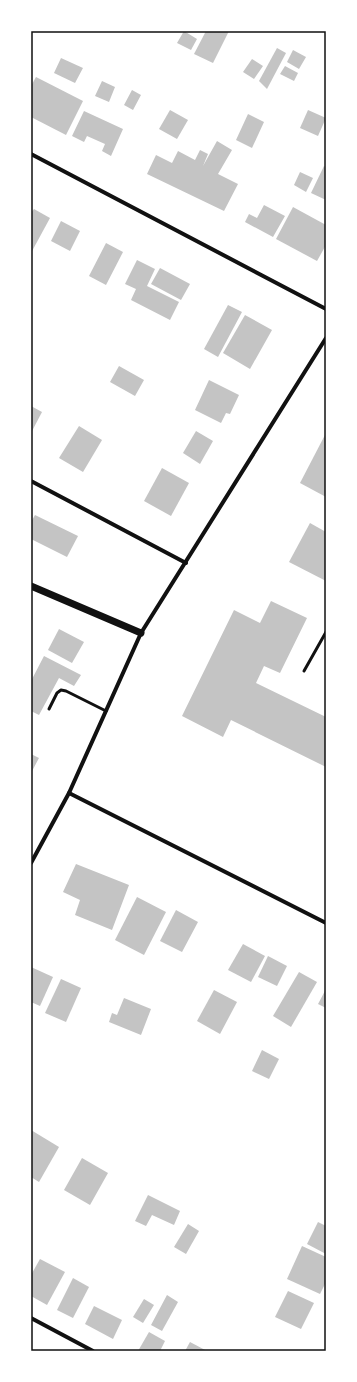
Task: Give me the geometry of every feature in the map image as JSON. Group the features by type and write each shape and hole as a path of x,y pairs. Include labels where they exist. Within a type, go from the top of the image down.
{"street":[{"path":"31,154 326,309"},
{"path":"31,863 69,793 141,633 326,338"},
{"path":"31,481 186,563"},
{"path":"31,586 141,633"},
{"path":"69,793 326,923"},
{"path":"31,1318 92,1351"}],"lane":[{"path":"304,671 326,632"},
{"path":"49,709 57,693 61,690 66,691 106,711"}],"building":[{"path":"184,31 197,39 191,50 177,43"},
{"path":"206,31 229,31 213,63 194,54"},
{"path":"277,48 286,53 267,89 259,81"},
{"path":"293,50 306,57 299,69 287,62"},
{"path":"61,58 83,68 75,83 54,73"},
{"path":"252,59 263,66 254,79 243,72"},
{"path":"285,66 298,73 294,81 280,74"},
{"path":"36,77 83,101 66,135 31,117 31,86"},
{"path":"102,81 115,87 109,102 95,96"},
{"path":"132,90 141,95 133,110 124,105"},
{"path":"170,110 188,120 177,139 159,129"},
{"path":"308,110 326,118 318,136 300,128"},
{"path":"84,111 123,129 111,156 102,151 105,144 87,136 84,142 72,136"},
{"path":"248,114 264,122 252,148 236,140"},
{"path":"217,141 232,150 218,174 238,184 224,211 147,174 156,155 172,163 178,151 195,160 200,150 208,154 203,166"},
{"path":"324,166 326,167 326,200 311,193"},
{"path":"300,172 313,178 306,192 294,185"},
{"path":"264,205 285,216 273,237 245,222 249,214 257,218"},
{"path":"293,207 326,225 326,245 317,261 276,239"},
{"path":"34,209 50,218 31,253 31,213"},
{"path":"61,221 80,231 70,251 51,241"},
{"path":"106,243 123,252 106,285 89,276"},
{"path":"137,260 155,269 147,286 179,302 170,320 131,300 136,289 125,284"},
{"path":"160,268 190,284 181,300 151,284"},
{"path":"228,305 242,312 218,357 204,349"},
{"path":"245,315 272,330 250,369 223,353"},
{"path":"119,366 144,380 135,396 110,382"},
{"path":"209,380 239,395 230,414 226,413 221,423 195,410"},
{"path":"31,406 42,412 31,433"},
{"path":"79,426 102,440 83,472 59,458"},
{"path":"196,431 213,441 200,464 183,453"},
{"path":"326,433 326,497 300,483"},
{"path":"162,468 189,483 171,516 144,501"},
{"path":"35,515 78,536 67,557 31,539 31,522"},
{"path":"310,523 326,532 326,581 289,562"},
{"path":"271,601 307,618 280,673 264,666 256,683 326,717 326,767 231,720 223,737 182,716 234,610 260,623"},
{"path":"59,629 84,642 72,663 48,650"},
{"path":"44,656 81,675 74,686 59,678 39,715 31,711 31,681"},
{"path":"31,754 39,758 31,773"},
{"path":"76,864 129,885 112,930 75,915 80,900 63,892"},
{"path":"137,897 166,912 144,955 115,940"},
{"path":"176,910 198,922 182,952 160,941"},
{"path":"243,944 265,956 251,982 228,970"},
{"path":"268,956 287,966 277,986 258,977"},
{"path":"31,967 53,977 40,1006 31,1002"},
{"path":"299,972 317,982 291,1027 273,1016"},
{"path":"61,979 81,988 66,1022 45,1013"},
{"path":"326,989 326,1008 318,1004"},
{"path":"214,990 237,1002 220,1034 197,1021"},
{"path":"124,998 151,1009 141,1035 109,1022 112,1013 117,1015"},
{"path":"262,1050 279,1059 269,1079 252,1071"},
{"path":"31,1130 59,1147 39,1182 31,1177"},
{"path":"82,1158 108,1173 90,1205 64,1190"},
{"path":"148,1195 180,1211 174,1225 152,1215 146,1226 135,1221"},
{"path":"318,1222 326,1226 326,1254 307,1244"},
{"path":"188,1224 199,1231 186,1254 174,1247"},
{"path":"302,1246 326,1257 326,1282 320,1294 287,1279"},
{"path":"40,1259 65,1272 47,1305 31,1296 31,1275"},
{"path":"73,1278 89,1287 73,1318 57,1310"},
{"path":"288,1291 314,1303 301,1329 275,1317"},
{"path":"167,1295 178,1302 162,1331 151,1325"},
{"path":"144,1299 154,1305 143,1323 133,1317"},
{"path":"94,1306 122,1320 113,1339 85,1324"},
{"path":"149,1332 165,1341 160,1351 138,1351"},
{"path":"190,1342 207,1351 185,1351"}]}
